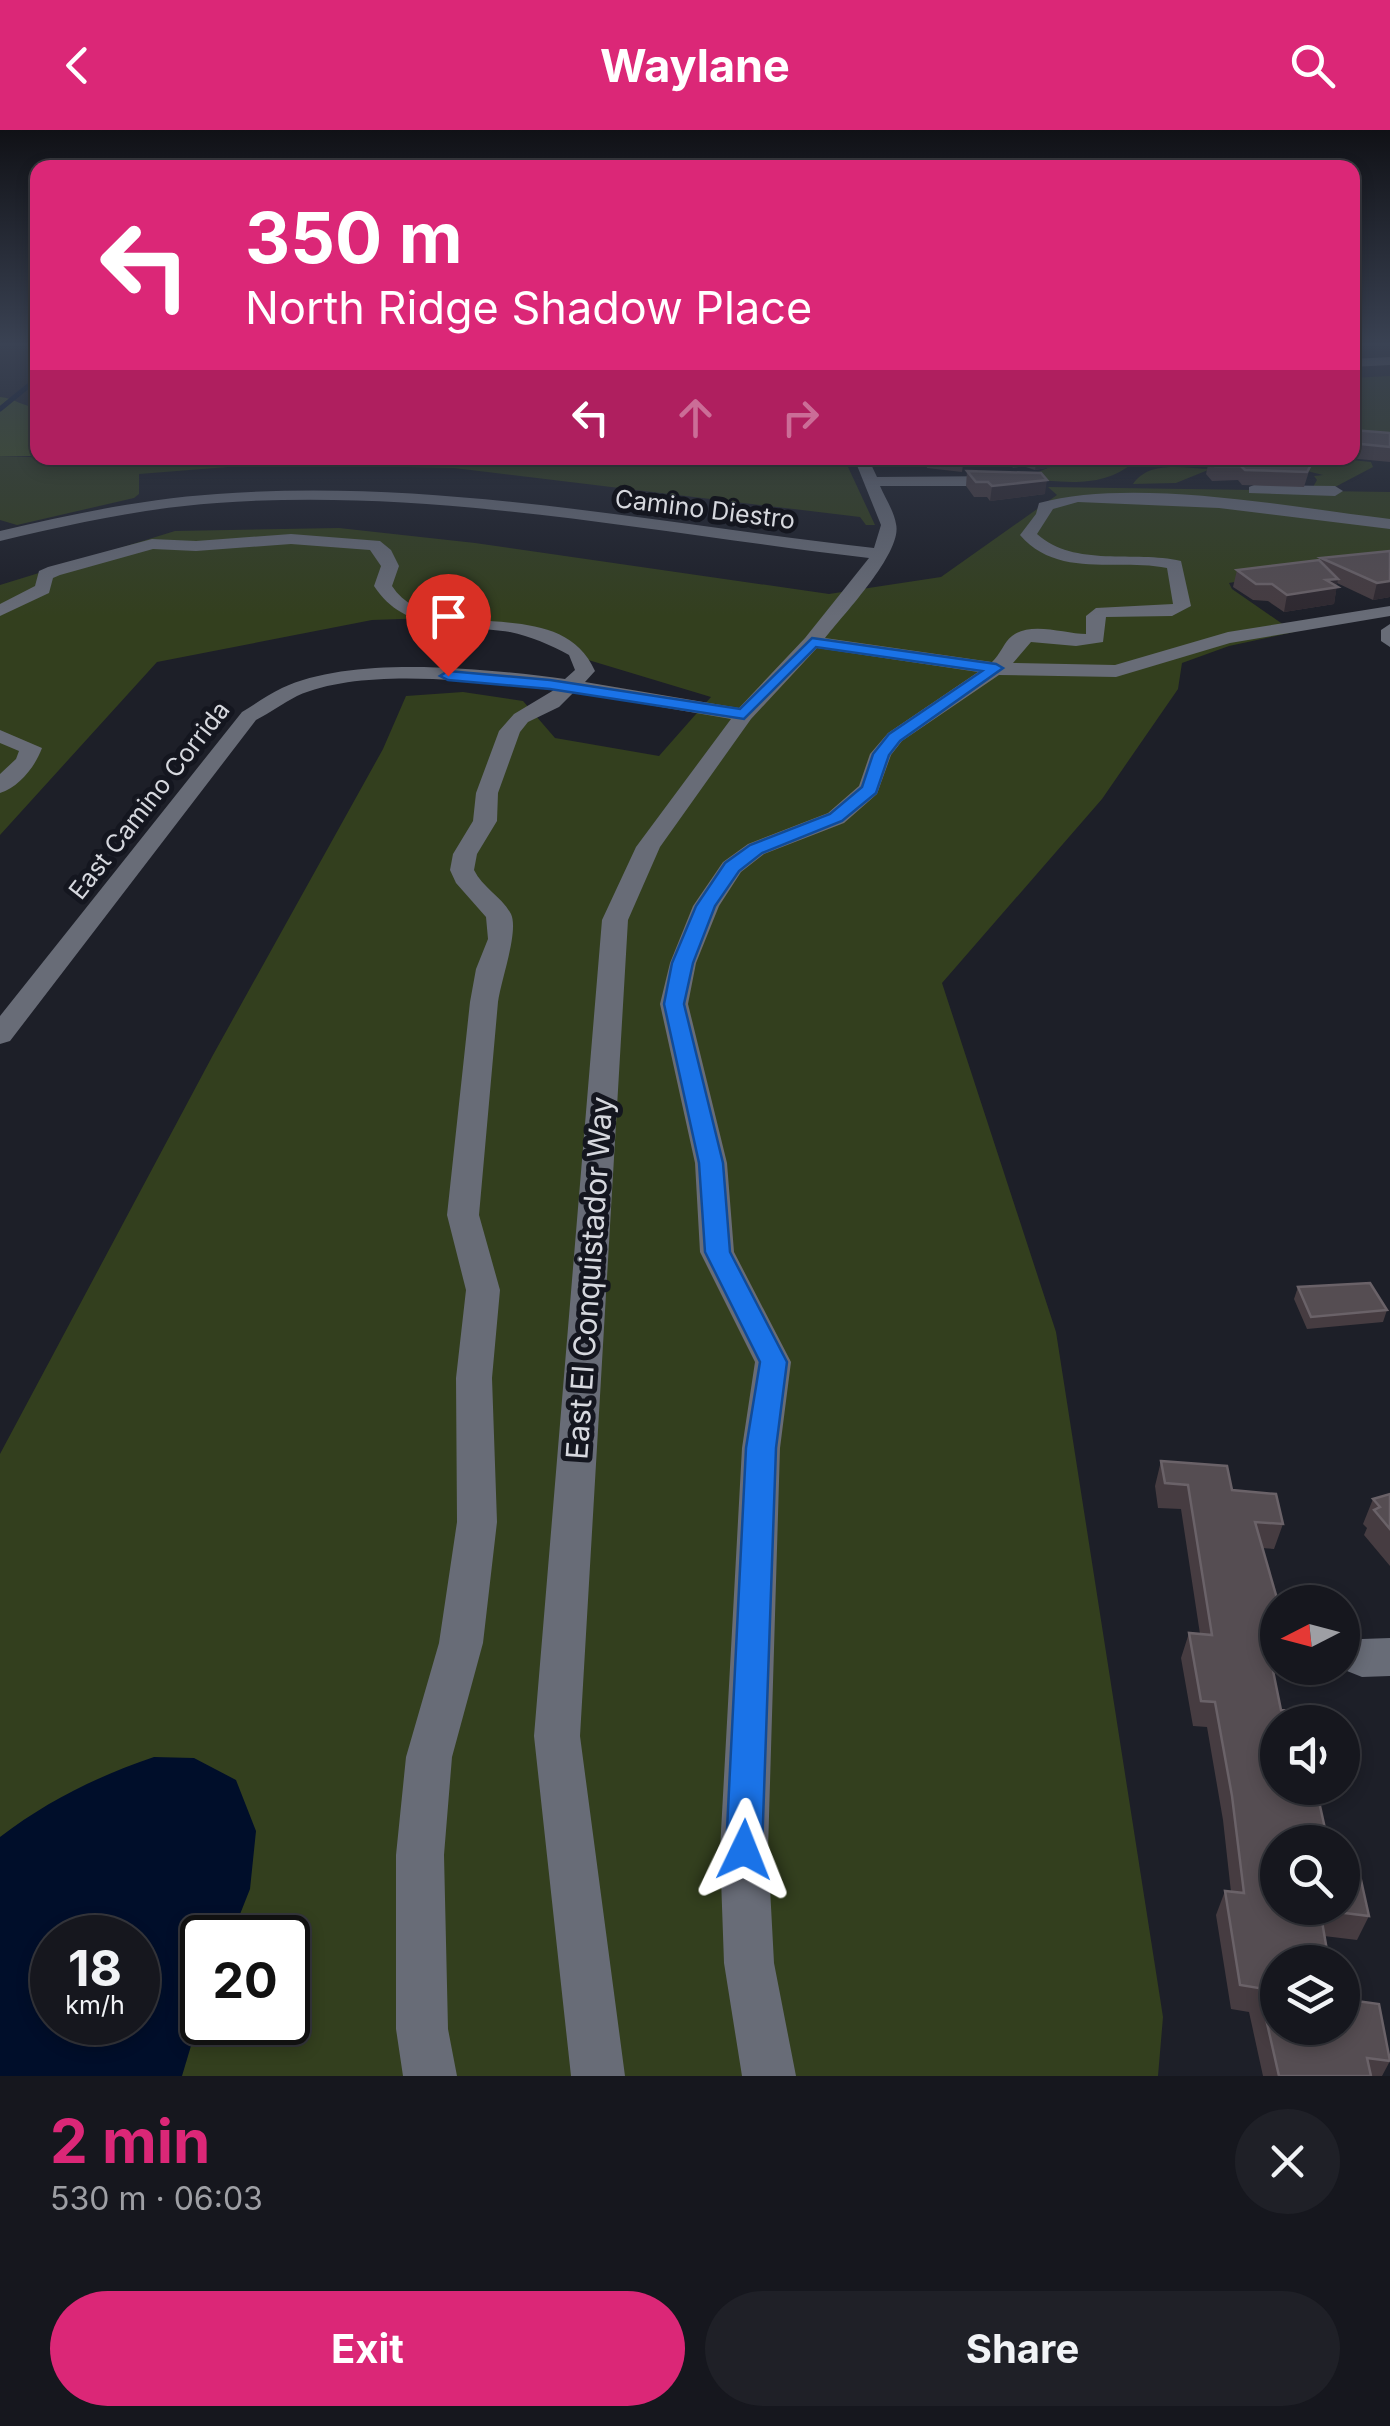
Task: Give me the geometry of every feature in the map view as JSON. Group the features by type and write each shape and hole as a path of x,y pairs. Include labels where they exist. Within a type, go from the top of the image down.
{"street":[{"path":"864,465 889,525 888,538 876,559"},
{"path":"871,482 923,478 1022,481"},
{"path":"1060,483 1334,491"},
{"name":"Camino Diestro","path":"0,536 52,521 160,502 239,494 346,495 876,559"},
{"path":"769,2076 749,1963 744,1850 761,1448 773,1362 717,1252 711,1163 674,1004 682,963 706,906 732,867 756,849 845,811 870,789 881,754 895,737 996,668 1018,640 1025,636 1085,642 1096,638 1095,616 1102,612 1172,611 1182,606 1175,565 1083,558 1035,545 1028,536 1044,515 1045,506 1078,497 1219,503 1390,524"},
{"path":"0,612 42,590 46,575 54,571 136,547 292,539 374,545 385,554 390,566 383,586 386,595 404,610 514,628 568,647 576,652 585,671 552,704 521,718 510,732 487,793 485,821 466,854 462,870 468,884 498,916 501,939 489,969 484,1002 463,1215 484,1290 474,1378 476,1522 461,1643 429,1757 420,1855 422,2029 430,2076"},
{"name":"East El Conquistador Way","path":"598,2076 557,1736 614,920 648,846 744,715 812,642 876,559"},
{"path":"812,642 996,668 1116,671 1228,638 1390,611"},
{"path":"1390,630 1390,641"},
{"name":"East Camino Corrida","path":"0,1034 250,716 268,700 312,682 384,674 474,677 744,715"},
{"path":"0,736 31,748 26,762 0,786"}],"green space":[{"path":"0,435 30,435 30,456 0,456"},
{"path":"1360,435 1390,435 1390,441 1360,437"},
{"path":"0,456 30,457 30,465 253,465 139,474 139,494 134,498 17,525 0,520"},
{"path":"1360,461 1371,462 1373,467 1335,487 1313,487 1317,480 1314,476 1323,475 1299,469 1208,470 1176,483 1133,484 1142,475 1163,468 1360,465"},
{"path":"313,465 848,465 875,525 866,525 860,517 454,468"},
{"path":"1046,465 1130,465 1095,480 1022,479 1050,467"},
{"path":"1048,487 1390,492 1390,561 1330,564 1229,583 1294,632 1229,646 1182,663 1178,689 1102,799 942,983 1056,1332 1163,2017 1158,2076 0,2076 0,1454 213,1055 383,749 406,696 463,692 523,701 555,738 659,756 711,697 585,659 519,625 431,618 372,620 157,662 0,835 0,585 175,531 339,528 475,543 829,594 941,577 1057,495"}],"water":[{"path":"154,1757 194,1758 236,1780 256,1831 250,1889 240,1915 180,1915 180,2045 191,2045 182,2076 0,2076 0,1837 93,1781"}],"building":[{"path":"1360,435 1390,435 1390,447 1360,444"},
{"path":"1214,465 1311,465 1307,472"},
{"path":"967,471 1041,473 1047,480 992,486 976,482"},
{"path":"1390,551 1390,581 1377,583 1321,558"},
{"path":"1319,560 1338,579 1326,580 1338,587 1287,595 1272,584 1256,584 1237,570"},
{"path":"1370,1283 1387,1310 1311,1317 1298,1287"},
{"path":"1161,1461 1227,1466 1232,1490 1276,1494 1283,1524 1255,1522 1273,1585 1260,1585 1260,1685 1276,1685 1280,1705 1260,1705 1260,1805 1320,1805 1324,1825 1260,1825 1260,1925 1323,1925 1326,1945 1260,1945 1260,1992 1259,1988 1240,1985 1225,1891 1244,1893 1215,1702 1201,1701 1189,1633 1212,1635 1188,1485 1165,1483"},
{"path":"1390,1494 1390,1529 1374,1510 1380,1507 1373,1499"},
{"path":"1360,1876 1369,1916 1360,1915"},
{"path":"1360,2001 1379,2004 1390,2061 1367,2058 1371,2076 1279,2076 1272,2045 1360,2045"}],"route":[{"path":"448,676 550,684 744,715 812,642 996,668 895,737 881,754 870,789 836,818 756,849 732,867 706,906 682,963 674,1004 711,1163 717,1252 773,1362 761,1448 744,1850"}]}
